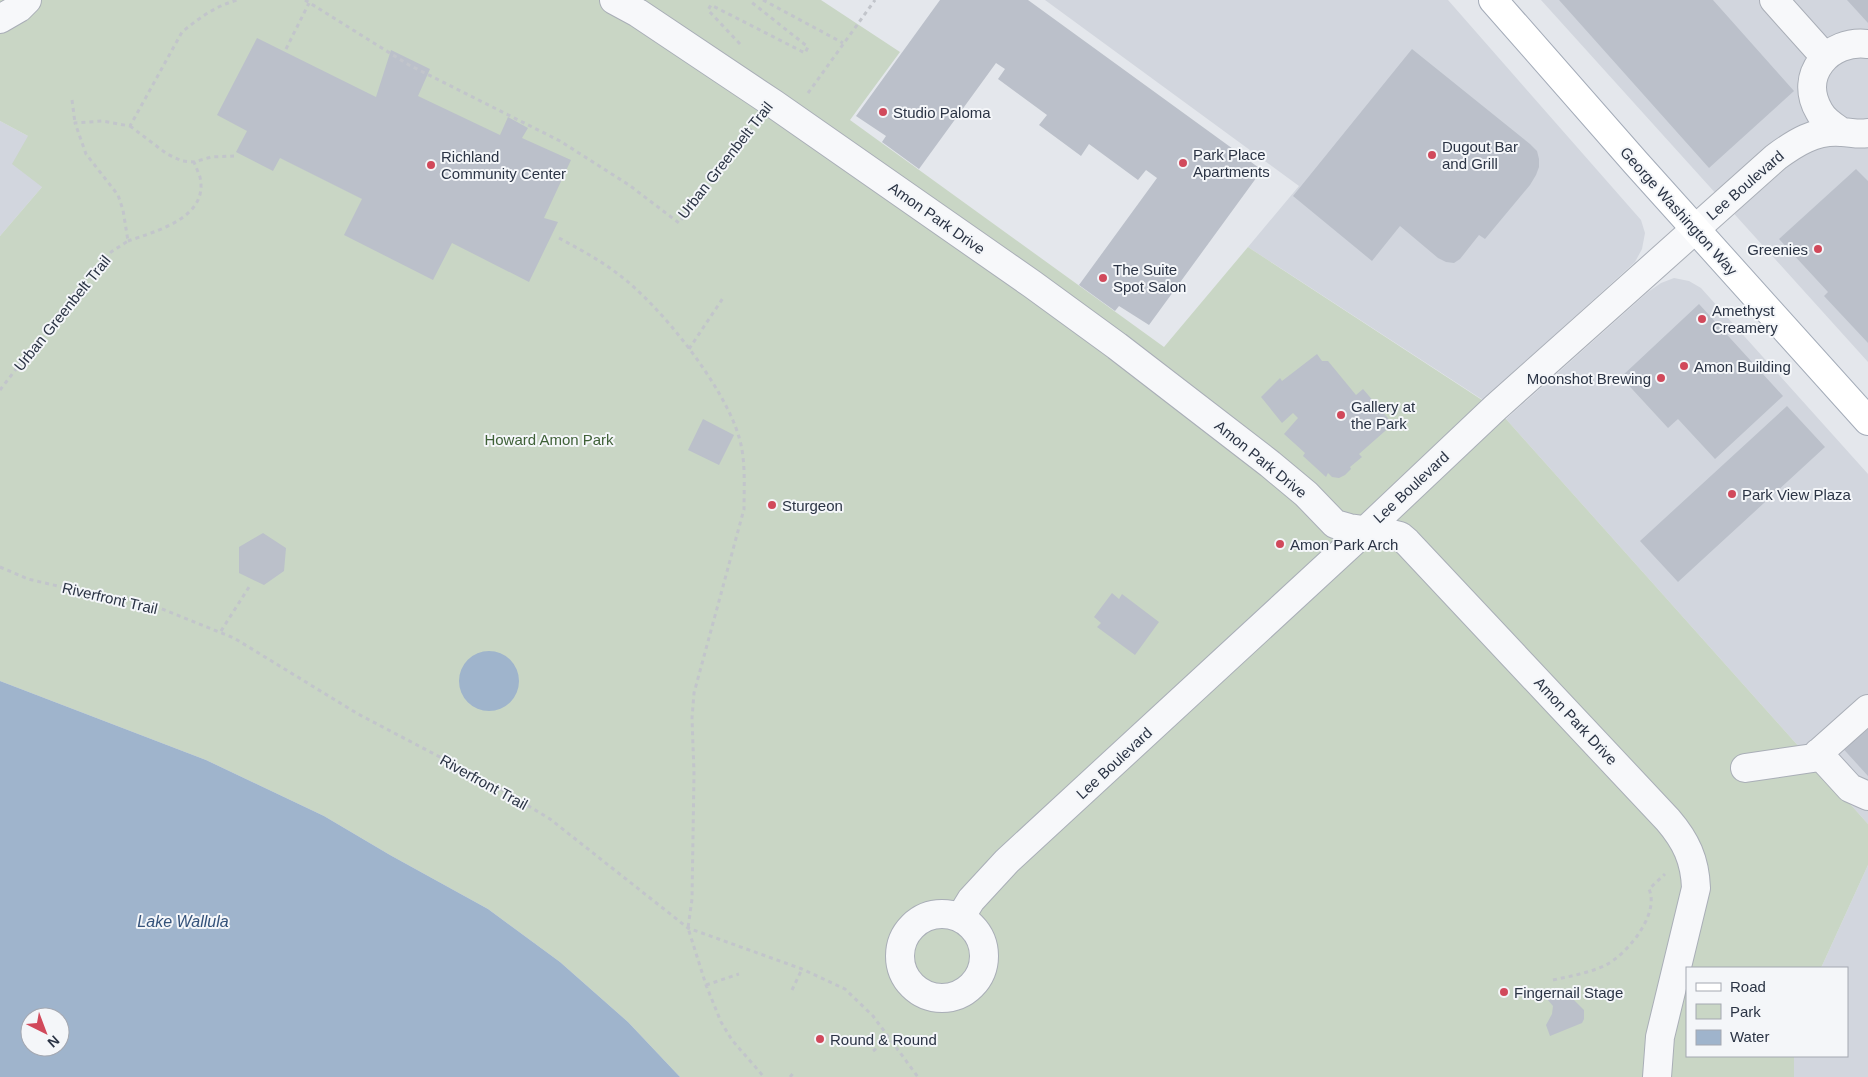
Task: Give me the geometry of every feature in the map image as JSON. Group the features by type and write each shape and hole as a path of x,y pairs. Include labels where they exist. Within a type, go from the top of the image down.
{"main road":[{"name":"George Washington Way","path":"1493,0 1694,229 1868,420"}],"street":[{"path":"0,19 19,8 27,0"},
{"name":"Amon Park Drive","path":"614,0 638,13 771,102 1032,284 1117,346 1270,464 1306,494 1332,522 1343,527 1397,535 1407,542 1668,820 1686,843 1695,871 1696,888 1660,1037 1657,1077"},
{"path":"1774,0 1825,57 1834,49 1846,44 1868,44"},
{"name":"Lee Boulevard","path":"1825,57 1816,70 1812,84 1813,99 1819,112 1829,124 1855,132"},
{"name":"Lee Boulevard","path":"960,918 971,900 1007,861 1366,530 1495,408 1694,229 1789,147 1816,134 1855,132"},
{"path":"1746,768 1813,758 1868,709"},
{"path":"1818,753 1850,788 1868,796"}],"path":[{"path":"130,126 182,32 195,21 214,10 238,0"},
{"path":"744,49 708,10 711,5 805,53 808,47 750,0"},
{"path":"763,0 843,43"},
{"path":"806,95 875,0"},
{"path":"286,49 307,1"},
{"name":"Urban Greenbelt Trail","path":"307,1 437,81 494,107 560,142 629,185 678,223 714,170 752,131 771,102"},
{"path":"72,100 75,123 86,154 118,195 128,241"},
{"path":"75,123 102,121 130,126 167,154 182,161 194,162 234,156"},
{"name":"Urban Greenbelt Trail","path":"0,390 75,292 111,252 128,241 163,228 183,217 194,206 200,188 200,177 194,162"},
{"path":"559,238 593,256 631,284 651,303 689,349 731,415 740,439 744,510 694,693 692,718 694,773 692,899 688,928 706,985 721,1022 732,1040 764,1077"},
{"path":"689,349 723,298"},
{"name":"Riverfront Trail","path":"0,567 28,578 55,585 83,592 122,597 152,605 221,631 234,638 358,714 499,788 550,820 688,928 802,969 845,989 873,1016 918,1077"},
{"path":"221,631 251,584"},
{"path":"1553,980 1596,969 1618,956 1634,940 1647,918 1652,896 1649,889 1689,852"},
{"path":"792,990 802,969"},
{"path":"706,985 739,974"},
{"path":"873,1051 890,1038"},
{"path":"790,1077 794,1071"}],"shaded area":[{"path":"1045,0 1448,0 1641,220 1645,233 1642,249 1635,262 1483,400 1248,247 1299,186"},
{"path":"1541,0 1868,0 1868,362"},
{"path":"0,121 28,136 42,187 0,236"},
{"path":"1674,278 1689,281 1701,288 1868,474 1868,824 1506,419 1648,292 1661,283"},
{"path":"1868,865 1868,1077 1794,1077 1794,1057 1848,1057 1848,967 1821,967"}],"green space":[{"name":"Howard Amon Park","path":"0,0 821,0 900,52 850,120 1164,347 1248,247 1482,400 1506,419 1868,824 1868,865 1821,967 1686,967 1686,1057 1794,1057 1794,1077 680,1077 628,1022 560,962 488,909 324,816 206,760 0,681 0,236 42,187 12,164 28,136 0,121"}],"water":[{"path":"489,651 505,656 510,660 514,665 519,681 514,697 510,702 505,706 489,711 473,706 468,702 464,697 459,681 464,665 468,660 473,656"},
{"name":"Lake Wallula","path":"0,681 206,760 324,816 488,909 560,962 628,1022 680,1077 0,1077"}],"building":[{"name":"Park Place Apartments","path":"940,0 1028,0 1262,170 1149,325 1119,306 1115,311 1079,285 1157,178 1146,170 1138,180 1089,144 1081,156 1039,125 1047,115 998,79 1005,69 996,63 919,169 882,142 886,136 856,116"},
{"path":"1559,0 1713,0 1794,91 1709,168"},
{"path":"1847,0 1868,0 1868,23"},
{"name":"Richland Community Center","path":"257,38 376,97 391,50 430,69 418,96 500,135 508,117 528,128 522,138 571,160 544,218 558,222 529,282 452,243 433,280 344,235 362,199 280,158 273,171 236,152 247,131 217,115"},
{"name":"Dugout Bar and Grill","path":"1412,49 1530,144 1537,151 1539,159 1539,167 1530,185 1485,239 1479,235 1460,259 1454,263 1438,258 1400,226 1372,261 1293,196"},
{"path":"1856,169 1868,181 1868,343 1824,296 1828,292 1779,239"},
{"path":"1699,304 1783,396 1715,459 1678,419 1668,428 1621,377"},
{"name":"Gallery at the Park","path":"1317,354 1322,361 1328,361 1356,395 1363,389 1393,424 1359,454 1362,457 1350,467 1351,469 1345,475 1339,478 1332,477 1328,473 1326,477 1303,456 1305,453 1284,434 1298,418 1293,413 1282,423 1261,397 1280,378 1282,381"},
{"name":"Park View Plaza","path":"1787,406 1825,447 1678,582 1640,541"},
{"path":"703,419 734,435 719,465 688,450"},
{"path":"263,533 286,548 284,571 264,585 239,573 239,547"},
{"path":"1112,593 1119,599 1122,594 1159,622 1135,655 1097,627 1101,623 1094,617"},
{"path":"1868,716 1868,776 1838,743"},
{"path":"1539,992 1556,993 1574,1000 1584,1010 1582,1023 1550,1036 1546,1025 1552,1014 1553,1006 1547,999 1530,995"}],"place":[{"name":"Studio Paloma","path":"883,112"},
{"name":"Dugout Bar and Grill","path":"1432,155"},
{"name":"Park Place Apartments","path":"1183,163"},
{"name":"Richland Community Center","path":"431,165"},
{"name":"Greenies","path":"1818,249"},
{"name":"The Suite Spot Salon","path":"1103,278"},
{"name":"Amethyst Creamery","path":"1702,319"},
{"name":"Amon Building","path":"1684,366"},
{"name":"Moonshot Brewing","path":"1661,378"},
{"name":"Gallery at the Park","path":"1341,415"},
{"name":"Park View Plaza","path":"1732,494"},
{"name":"Sturgeon","path":"772,505"},
{"name":"Amon Park Arch","path":"1280,544"},
{"name":"Fingernail Stage","path":"1504,992"},
{"name":"Round & Round","path":"820,1039"}]}
